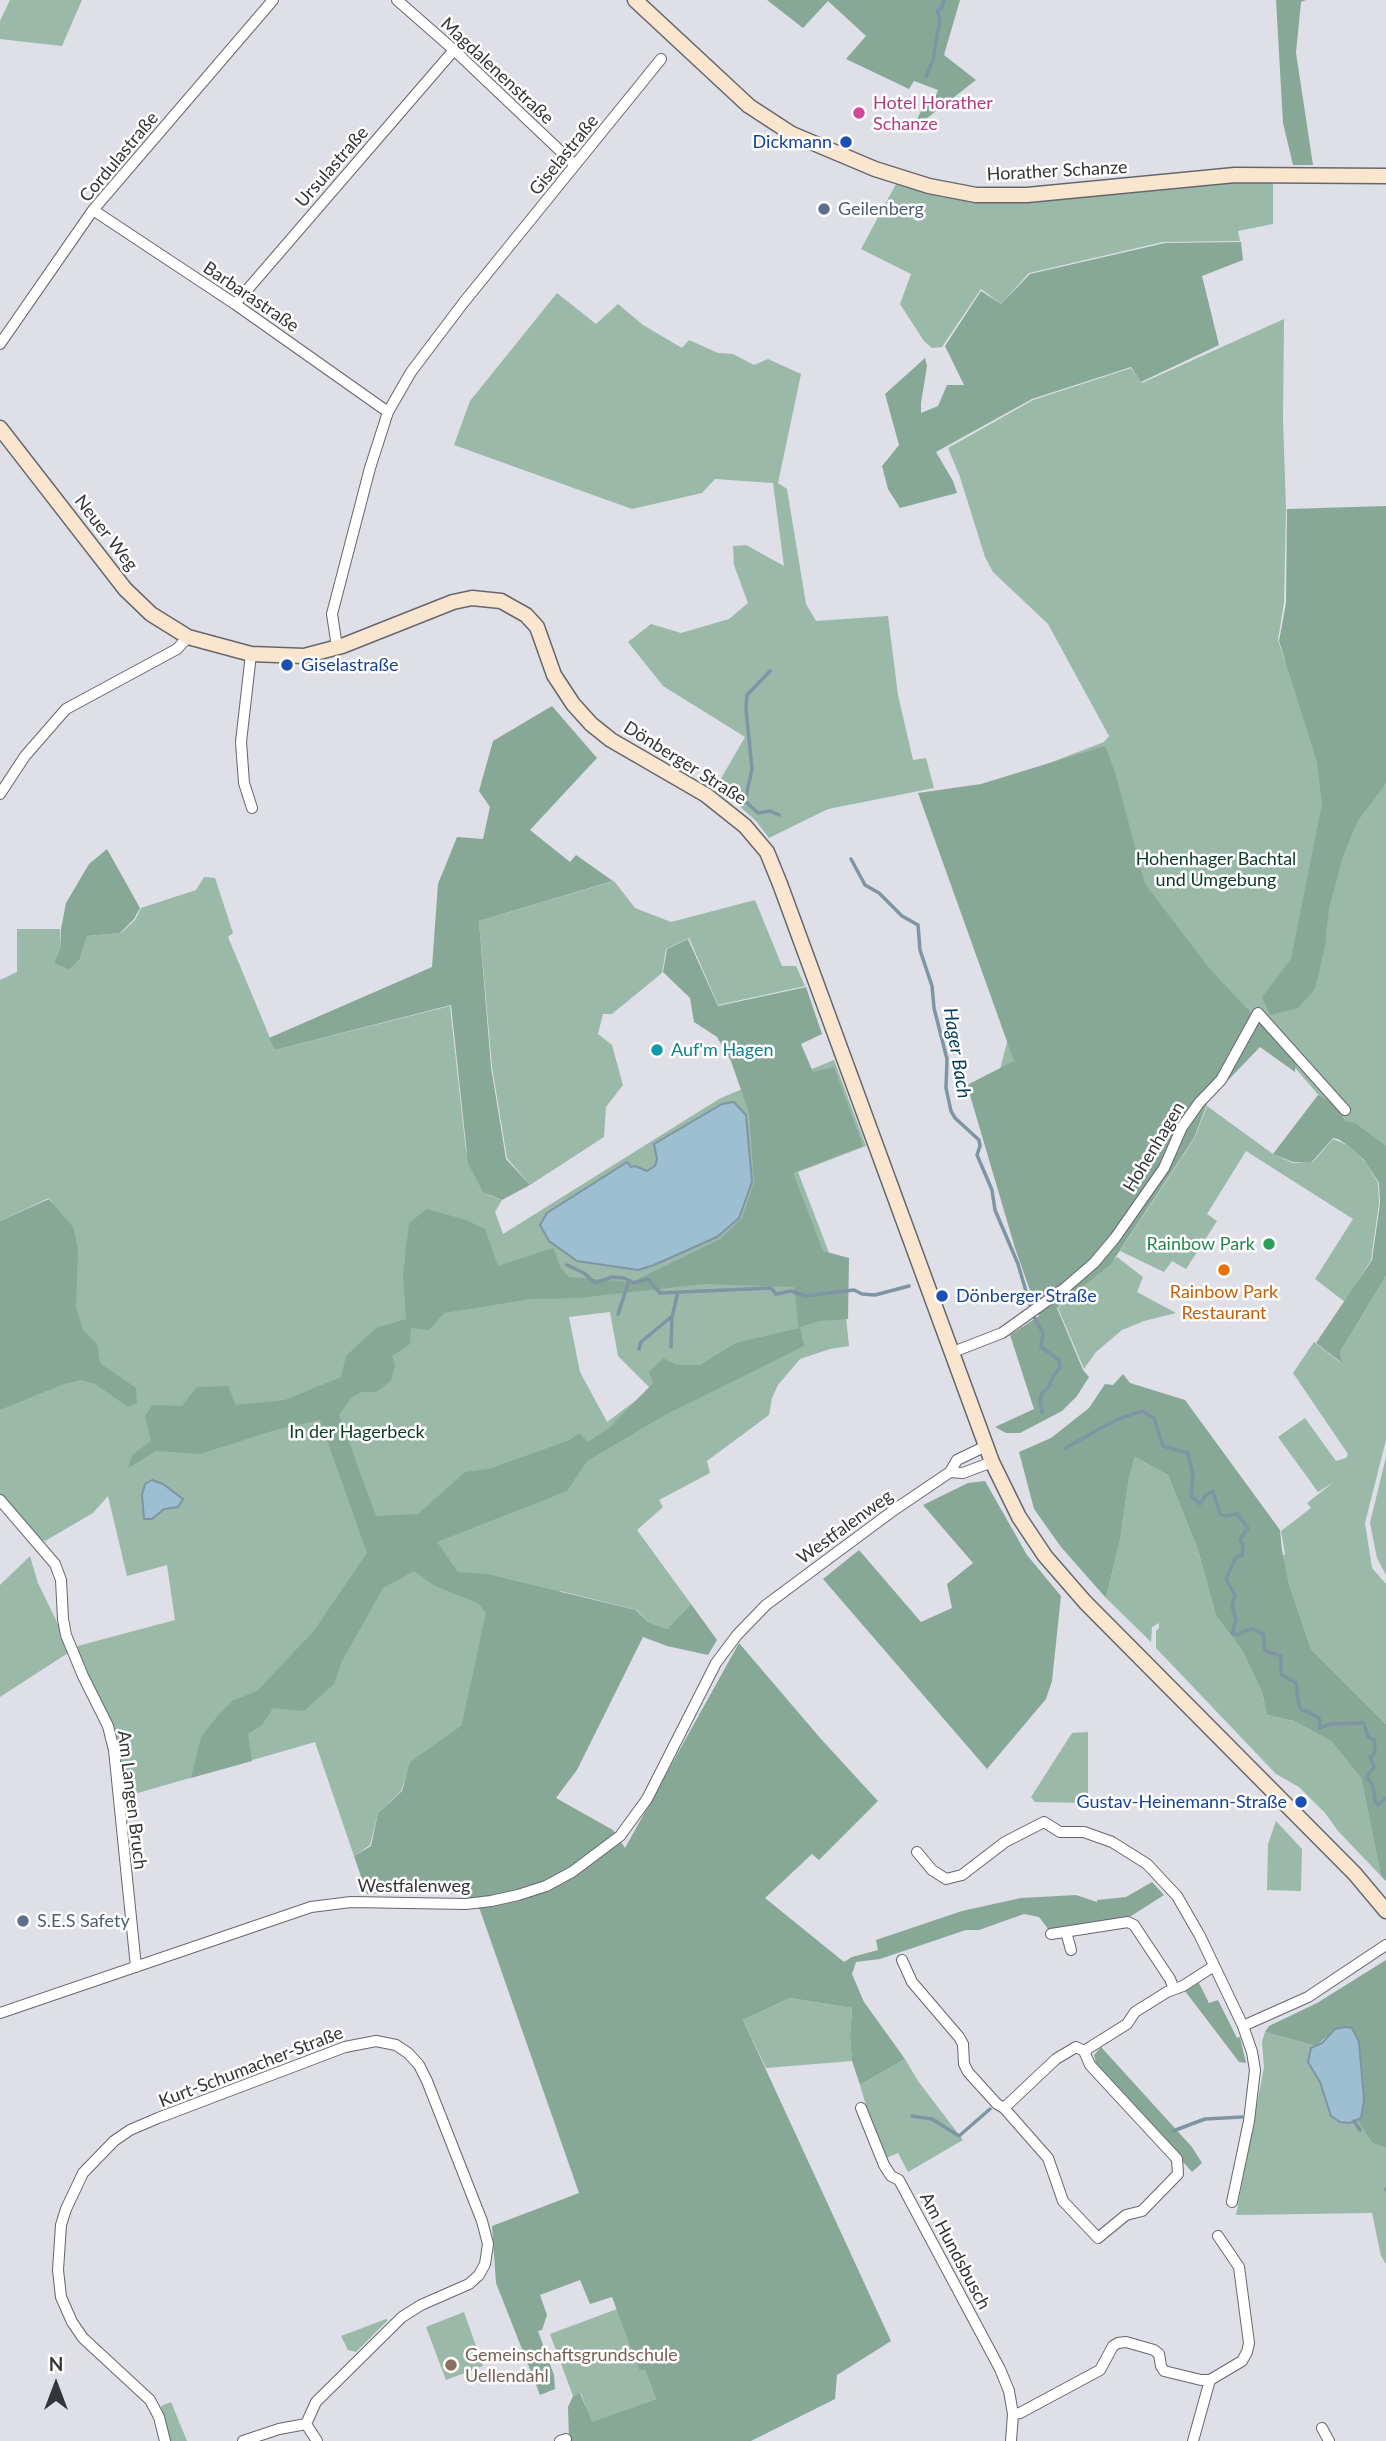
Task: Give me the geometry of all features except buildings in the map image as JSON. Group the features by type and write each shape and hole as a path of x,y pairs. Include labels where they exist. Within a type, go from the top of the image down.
{"street":[{"name":"Cordulastraße","path":"0,344 93,210 273,0"},
{"name":"Magdalenenstraße","path":"397,0 575,165"},
{"name":"Horather Schanze","path":"635,0 749,106 792,134 823,149 929,186 976,195 1027,195 1235,175 1386,176"},
{"name":"Ursulastraße","path":"234,304 454,50"},
{"name":"Giselastraße","path":"337,647 332,614 370,468 388,412 411,372 464,302 661,59"},
{"name":"Barbarastraße","path":"93,210 234,304 388,412"},
{"name":"Neuer Weg","path":"0,428 125,589 151,614 194,639"},
{"name":"Dönberger Straße","path":"194,639 251,654 304,656 337,647 453,602 472,598 501,601 526,615 537,627 554,675 573,704 591,724 611,740 706,795 729,811 754,835 766,852 780,884 992,1462 1019,1517 1045,1556 1085,1602 1354,1874 1386,1911"},
{"path":"0,794 25,756 66,709 194,639"},
{"path":"251,654 242,742 244,783 252,807"},
{"name":"Hohenhagen","path":"953,1352 1002,1334 1094,1263 1164,1168 1182,1127 1199,1103 1221,1080 1258,1013 1345,1110"},
{"name":"Westfalenweg","path":"0,2013 312,1907 351,1902 466,1904 491,1901 546,1886 572,1872 620,1836 647,1799 710,1673 737,1635 766,1605 950,1472 957,1461 986,1446"},
{"name":"Westfalenweg","path":"950,1472 963,1473 992,1462"},
{"name":"Am Langen Bruch","path":"0,1500 55,1564 61,1580 66,1635 108,1727 114,1750 136,1966"},
{"path":"917,1852 933,1870 946,1879 962,1875 1005,1842 1044,1822 1060,1832 1096,1835 1132,1853 1163,1878 1189,1914 1243,2026 1252,2052 1255,2070 1249,2121 1231,2202"},
{"path":"1051,1934 1128,1922 1134,1925 1174,1989"},
{"path":"1066,1932 1071,1950"},
{"path":"1243,2026 1308,1997 1386,1945"},
{"path":"902,1960 912,1982 959,2037 963,2044 964,2064 968,2072 1048,2158 1063,2201 1095,2236 1101,2237 1131,2212 1142,2211 1178,2174 1179,2164 1090,2065 1084,2051 1076,2047 1065,2051 1004,2108"},
{"path":"1084,2051 1127,2024 1135,2012 1214,1966"},
{"name":"Kurt-Schumacher-Straße","path":"165,2441 159,2417 150,2400 83,2338 72,2322 61,2297 58,2270 61,2225 83,2173 114,2141 143,2125 345,2047 361,2042 388,2042 408,2053 427,2081 482,2221 488,2245 487,2254 479,2275 469,2284 421,2305 402,2317 316,2402 306,2424"},
{"name":"Am Hundsbusch","path":"861,2108 884,2165 891,2176 899,2180 1000,2369 1009,2391 1013,2414 1011,2441"},
{"path":"1013,2414 1020,2413 1100,2370 1112,2346 1126,2342 1154,2350 1159,2354 1164,2371 1201,2380 1210,2380 1241,2361 1251,2351 1239,2267 1218,2236"},
{"path":"1193,2441 1210,2380"},
{"path":"243,2441 279,2429 306,2424 317,2441"},
{"path":"1322,2428 1329,2441"}],"green space":[{"path":"10,0 82,0 62,46 0,39 0,21"},
{"path":"767,0 960,0 944,55 976,80 913,129 924,104 932,106 938,90 914,81 909,89 846,59 866,36 828,1 803,28"},
{"path":"1276,0 1306,0 1301,2 1296,53 1313,165 1293,165 1283,123"},
{"path":"1241,179 1273,181 1273,224 1238,231 1240,241 1163,242 1029,273 1001,304 981,289 942,347 932,348 924,341 900,304 911,274 861,249 896,184 979,199"},
{"path":"1241,242 1243,260 1202,276 1219,345 1141,382 1131,367 1032,399 936,452 957,493 900,508 888,489 882,466 899,445 885,394 925,358 927,366 921,413 938,406 947,385 964,385 945,346 981,291 1001,304 1030,274 1165,243"},
{"path":"557,293 596,324 618,304 643,325 682,348 689,340 718,353 733,354 754,365 768,359 801,374 778,483 787,489 806,604 816,621 888,616 898,695 913,760 926,758 934,788 828,809 769,838 756,821 715,789 745,737 663,686 628,642 651,624 681,633 729,619 748,603 734,565 733,546 746,545 784,566 773,483 715,479 702,493 632,509 454,445 470,401"},
{"name":"Hohenhager Bachtal und Umgebung","path":"1284,319 1286,509 1284,602 1278,640 1285,661 1298,656 1386,536 1386,1157 1375,1152 1322,1099 1271,1040 992,1101 1016,1007 982,789 1104,742 1109,736 1048,624 993,572 985,557 948,448 1033,400 1131,368 1142,383"},
{"path":"1386,506 1386,783 1357,822 1343,856 1329,908 1325,946 1315,989 1298,1008 1270,1015 1262,997 1291,959 1322,804 1317,762 1279,641 1286,603 1287,509"},
{"path":"552,706 597,758 530,830 570,862 576,855 613,881 479,921 491,1067 506,1159 530,1185 502,1200 483,1192 468,1163 451,1005 275,1050 269,1038 432,967 438,884 457,837 483,839 490,807 479,791 493,741"},
{"path":"1105,746 1115,772 1145,884 1209,968 1296,1061 1295,1072 1260,1047 1208,1101 1194,1138 1111,1264 1057,1308 1083,1370 1089,1377 1077,1396 1062,1411 1020,1433 1006,1433 995,1427 1034,1409 1010,1335 1039,1316 1015,1248 967,1085 1014,1061 918,793 981,784"},
{"path":"107,849 140,908 134,919 120,933 87,936 80,959 69,970 54,963 61,946 66,903 89,864"},
{"name":"In der Hagerbeck","path":"204,877 215,878 233,933 228,937 275,1050 450,1006 466,1151 476,1148 489,1195 502,1200 495,1212 503,1234 719,1099 772,1076 775,1084 834,1060 866,1146 798,1172 843,1289 849,1346 800,1359 778,1385 769,1415 707,1461 710,1473 659,1500 663,1507 637,1530 691,1604 667,1629 648,1622 637,1610 560,1591 477,1654 461,1727 411,1762 401,1791 378,1813 370,1845 354,1856 315,1742 124,1797 114,1738 74,1647 175,1620 167,1565 127,1576 108,1496 93,1513 45,1541 35,1537 0,1496 0,1395 24,1223 53,1203 49,1198 0,1221 0,980 17,972 17,929 60,929 61,946 54,963 69,970 80,959 87,936 121,933 135,920 141,908 196,890","holes":["610,1312 618,1356 651,1389 607,1422 580,1372 569,1317"]},
{"path":"614,881 635,908 671,922 755,900 782,966 796,966 805,986 718,1005 689,938 666,949 662,973 612,1014 603,1014 598,1034 612,1045 623,1085 606,1107 604,1137 530,1185 507,1158 492,1067 479,921"},
{"path":"688,939 718,1006 806,987 822,1034 801,1044 813,1072 834,1067 863,1146 793,1173 823,1251 849,1258 848,1319 819,1321 800,1327 804,1346 665,1415 587,1461 567,1491 437,1542 458,1572 487,1574 636,1610 648,1622 667,1629 691,1604 717,1640 708,1655 667,1646 643,1637 577,1770 556,1798 613,1830 625,1848 739,1643 878,1801 819,1860 812,1854 765,1898 844,1962 878,1950 876,1940 962,1911 1021,1898 1076,1895 1097,1902 1126,1897 1152,1882 1164,1895 1128,1918 1049,1930 1039,1917 1024,1914 880,1959 856,1962 852,1974 864,2002 905,2059 860,2085 852,2061 852,2008 790,1998 743,2020 891,2341 837,2375 835,2399 751,2441 569,2441 568,2407 573,2396 580,2393 592,2422 656,2399 645,2370 639,2370 612,2297 590,2304 580,2280 540,2295 547,2315 542,2330 538,2331 554,2375 555,2389 540,2395 496,2283 492,2226 579,2193 480,1910 462,1894 403,1891 367,1894 354,1856 371,1846 378,1813 402,1791 410,1762 461,1726 486,1613 478,1603 435,1586 414,1571 383,1588 341,1663 334,1684 304,1711 273,1708 262,1725 248,1734 252,1761 191,1778 201,1737 232,1701 257,1691 313,1632 367,1553 320,1420 275,1430 200,1454 156,1451 128,1468 132,1455 151,1441 145,1416 152,1405 182,1406 197,1387 228,1386 236,1405 285,1400 341,1377 346,1356 376,1328 406,1319 403,1274 409,1223 427,1209 466,1220 485,1229 498,1266 553,1248 561,1268 569,1277 632,1282 720,1239 742,1218 754,1182 749,1113 731,1061 717,1037 694,1022 690,998 663,972 667,949","holes":["704,1284 794,1287 799,1328 736,1343 700,1365 677,1365 663,1358 649,1372 653,1383 609,1428 588,1442 579,1433 570,1440 489,1469 465,1472 418,1514 376,1516 339,1415 351,1398 361,1392 376,1392 391,1381 395,1365 392,1356 410,1344 411,1328 429,1330 444,1313 531,1299 578,1298"]},
{"path":"1318,1095 1336,1105 1345,1121 1355,1123 1386,1146 1386,1276 1340,1352 1342,1363 1316,1343 1372,1260 1380,1203 1379,1183 1364,1160 1338,1139 1333,1138 1311,1163 1293,1162 1273,1154"},
{"path":"1207,1106 1273,1154 1293,1163 1312,1163 1333,1139 1350,1146 1366,1163 1378,1183 1379,1203 1371,1260 1345,1302 1315,1279 1353,1219 1246,1151 1207,1214 1217,1221 1186,1269 1172,1261 1164,1272 1120,1251 1194,1139"},
{"path":"49,1199 73,1227 78,1249 76,1307 83,1330 97,1344 100,1363 136,1388 137,1403 128,1407 95,1384 81,1380 61,1385 0,1410 0,1221"},
{"path":"1117,1257 1143,1277 1137,1292 1176,1313 1122,1330 1096,1352 1084,1369 1058,1308"},
{"path":"1386,1276 1386,1440 1365,1523 1372,1568 1386,1584 1386,1724 1311,1649 1289,1584 1281,1531 1311,1508 1307,1503 1334,1482 1318,1492 1278,1437 1305,1418 1336,1461 1346,1458 1348,1454 1293,1373 1314,1342 1341,1363 1340,1352"},
{"path":"1123,1374 1130,1383 1185,1400 1280,1530 1289,1584 1311,1649 1386,1724 1386,1881 1381,1876 1361,1778 1331,1741 1294,1721 1267,1715 1262,1692 1242,1650 1216,1616 1198,1550 1168,1475 1135,1457 1106,1598 1061,1547 1034,1509 1019,1452 1051,1438 1089,1408 1105,1384 1113,1385"},
{"path":"1135,1457 1168,1475 1198,1550 1216,1616 1242,1650 1262,1692 1267,1715 1294,1721 1331,1741 1361,1778 1381,1876 1338,1831 1325,1813 1299,1787 1276,1774 1156,1648 1159,1623 1152,1627 1151,1642 1106,1598"},
{"path":"1386,1457 1386,1575 1377,1558 1370,1523"},
{"path":"985,1481 1027,1555 1061,1596 1052,1681 1046,1699 987,1769 823,1579 859,1550 921,1622 952,1608 947,1584 973,1563 923,1505 968,1483"},
{"path":"30,1556 38,1583 71,1651 0,1697 0,1585"},
{"path":"1088,1732 1088,1803 1035,1802 1031,1797 1072,1733"},
{"path":"1276,1821 1302,1849 1301,1891 1267,1890 1268,1844"},
{"path":"1386,1960 1386,2148 1372,2143 1357,2120 1361,2118 1364,2100 1360,2066 1335,2029 1316,2046 1265,2032 1269,2026 1317,2003"},
{"path":"1199,1983 1209,2003 1218,2000 1237,2038 1240,2037 1246,2063 1239,2062 1185,1991"},
{"path":"790,1998 852,2008 852,2061 766,2068 743,2020"},
{"path":"1265,2032 1316,2046 1311,2049 1308,2062 1320,2082 1331,2116 1350,2123 1357,2120 1372,2143 1386,2148 1386,2264 1381,2256 1372,2213 1236,2215 1264,2067 1262,2042"},
{"path":"1101,2047 1192,2147 1202,2163 1192,2172 1096,2064 1094,2055"},
{"path":"905,2059 918,2081 963,2140 908,2172 898,2153 886,2158 860,2085"},
{"path":"617,2309 639,2370 645,2370 656,2399 591,2423 581,2393 573,2396 550,2334"},
{"path":"464,2312 483,2366 446,2380 426,2327"},
{"path":"388,2320 356,2352 348,2350 341,2336"},
{"path":"171,2402 187,2441 170,2441 161,2406"}],"water":[{"path":"734,1102 746,1115 752,1182 739,1218 717,1237 638,1270 577,1261 549,1241 540,1225 547,1213 627,1162 631,1167 647,1171 655,1166 657,1159 654,1144 722,1104"},
{"path":"152,1480 163,1484 183,1499 178,1507 164,1509 152,1519 144,1519 142,1495 145,1484"},
{"path":"1352,2028 1359,2042 1364,2100 1361,2118 1350,2123 1340,2122 1331,2116 1320,2082 1308,2062 1311,2048 1322,2043 1335,2029"}],"waterway":[{"path":"926,76 933,60 940,19 937,11 942,8 944,0"},
{"name":"Hager Bach","path":"770,671 747,695 752,769 745,801 758,813 770,811 779,815"},
{"name":"Hager Bach","path":"851,859 865,885 879,893 902,916 918,925 920,950 932,986 934,1008 947,1059 946,1088 951,1111 979,1140 977,1155 992,1190 995,1210 1018,1264 1030,1305"},
{"path":"567,1265 584,1273 595,1283 612,1277 624,1278 634,1283 648,1279 660,1293 771,1288 776,1294 791,1291 805,1296 854,1290 875,1295 909,1286"},
{"path":"618,1314 629,1281"},
{"path":"671,1347 672,1317 678,1292"},
{"path":"639,1349 641,1342 671,1317"},
{"name":"Hager Bach","path":"1034,1317 1043,1333 1041,1347 1059,1360 1060,1367 1049,1387 1042,1393 1042,1412"},
{"name":"Hager Bach","path":"1065,1448 1116,1420 1142,1411 1154,1418 1163,1446 1188,1453 1193,1476 1191,1496 1200,1504 1206,1495 1213,1491 1220,1514 1237,1514 1248,1528 1240,1539 1243,1545 1242,1555 1236,1557 1226,1579 1235,1595 1232,1606 1236,1619 1232,1633 1237,1635 1253,1629 1263,1634 1265,1651 1281,1656 1281,1674 1296,1683 1299,1706 1303,1711 1319,1718 1320,1728 1331,1724 1364,1723 1368,1737 1374,1740 1375,1748 1370,1757 1374,1767 1367,1777 1373,1786 1375,1802 1378,1805 1386,1798"},
{"path":"912,2116 932,2119 959,2136 990,2109"},
{"path":"1173,2131 1205,2119 1242,2117"},
{"path":"1354,2121 1360,2130"}],"place":[{"name":"Hotel Horather Schanze","path":"859,113"},
{"name":"Dickmann","path":"846,142"},
{"name":"Geilenberg","path":"824,209"},
{"name":"Giselastraße","path":"287,665"},
{"name":"Auf'm Hagen","path":"657,1050"},
{"name":"Rainbow Park","path":"1269,1244"},
{"name":"Rainbow Park Restaurant","path":"1224,1270"},
{"name":"Dönberger Straße","path":"942,1296"},
{"name":"Gustav-Heinemann-Straße","path":"1301,1802"},
{"name":"S.E.S Safety","path":"23,1921"},
{"name":"Gemeinschaftsgrundschule Uellendahl","path":"451,2365"}]}
